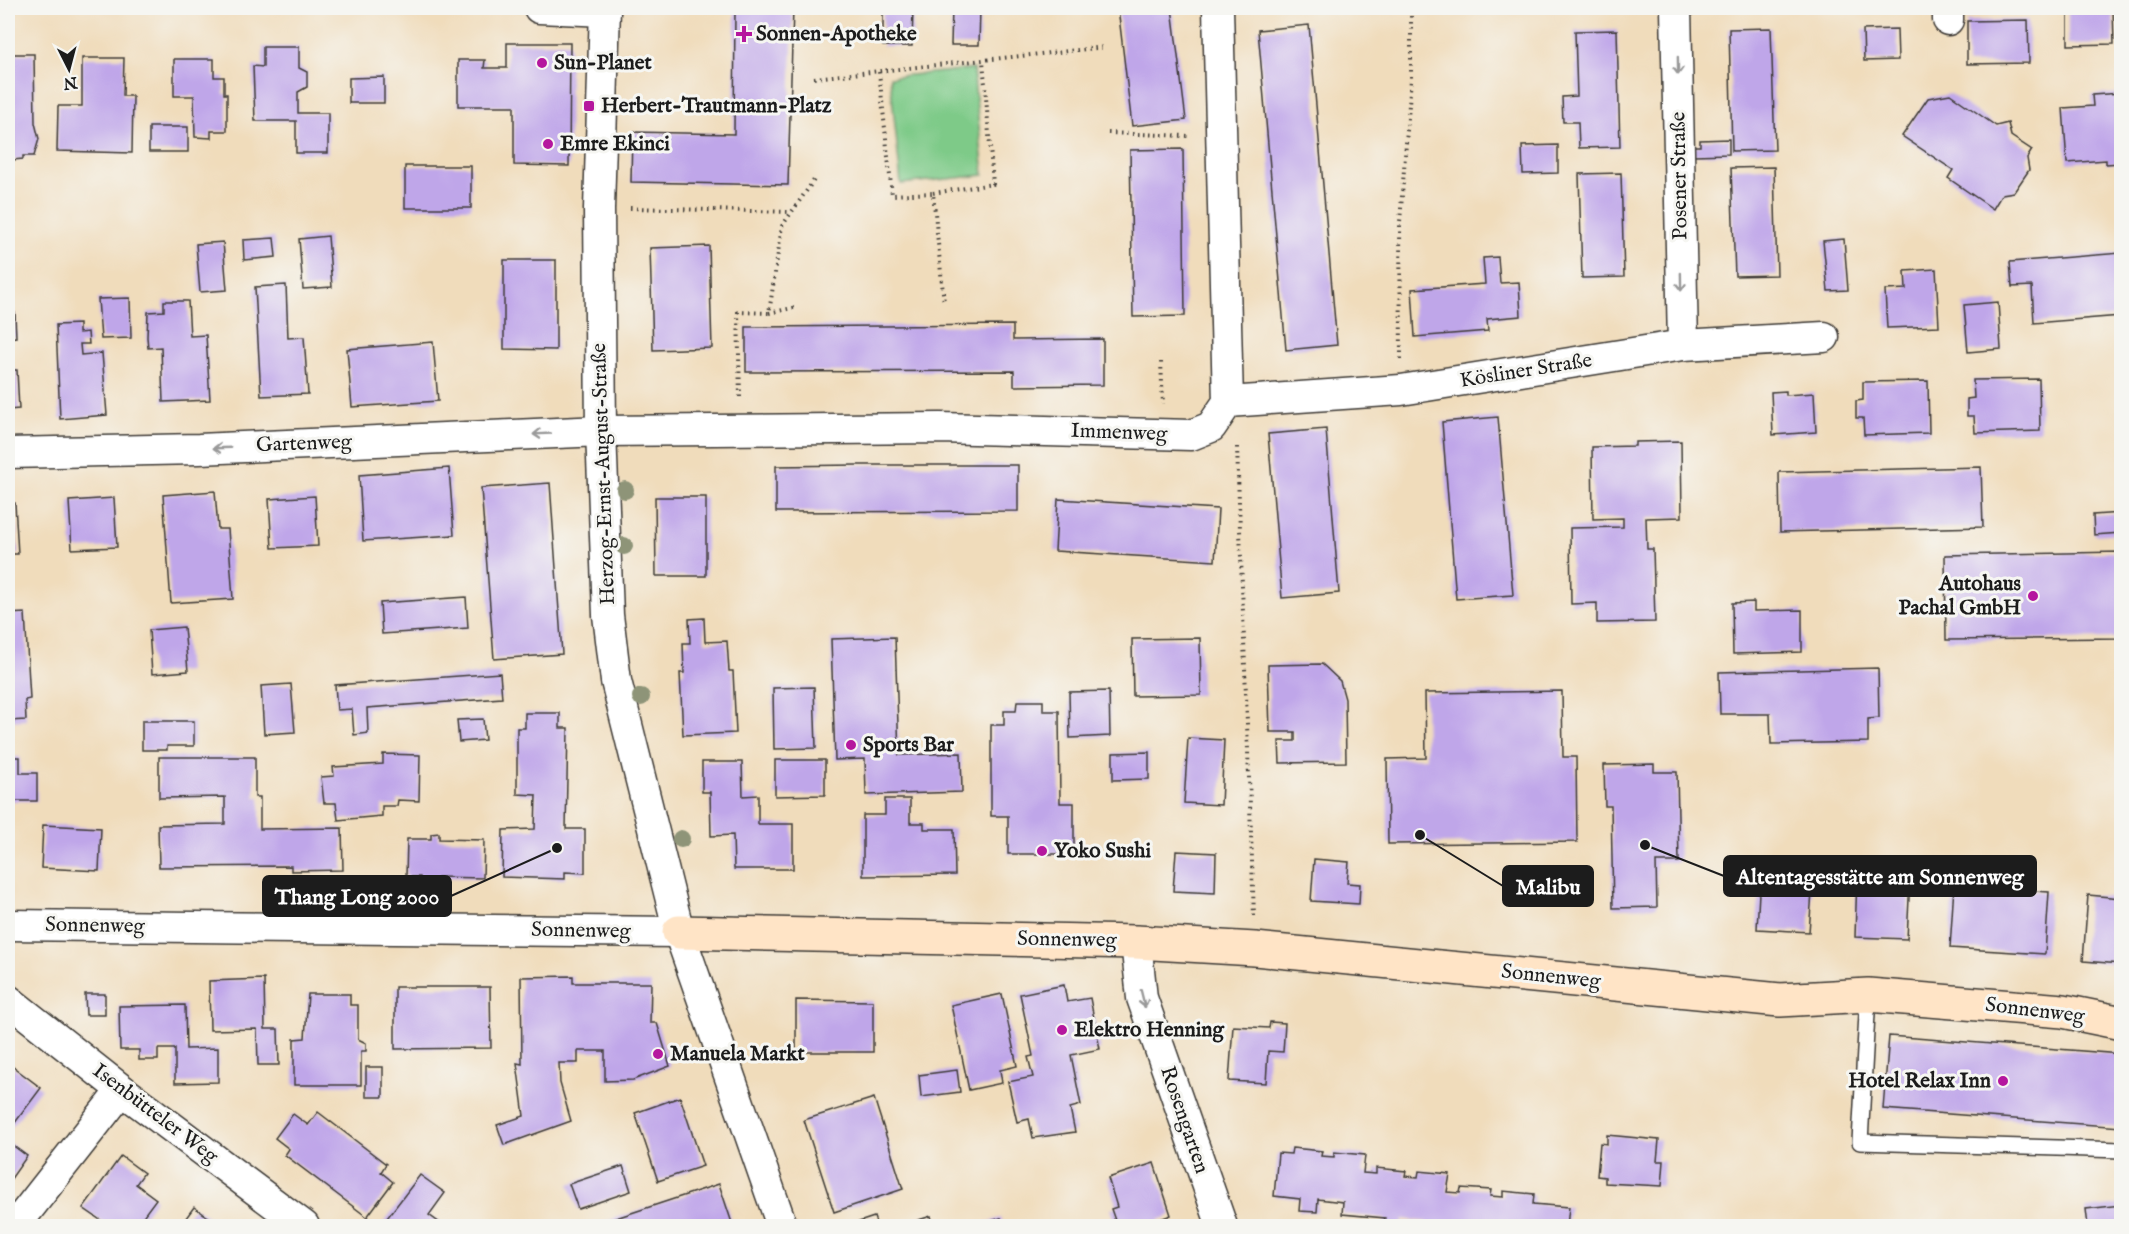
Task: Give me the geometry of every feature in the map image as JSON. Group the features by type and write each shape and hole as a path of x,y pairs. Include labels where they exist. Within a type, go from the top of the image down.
{"street":[{"path":"539,8 605,9"},
{"path":"1218,8 1228,402"},
{"name":"Posener Straße","path":"1676,8 1683,345"},
{"name":"Herzog-Ernst-August-Straße","path":"605,9 599,208 601,431 608,615 616,681 679,932 782,1227"},
{"name":"Kösliner Straße","path":"1228,402 1401,390 1683,345 1824,337"},
{"name":"Immenweg","path":"601,431 940,428 1191,435 1211,427 1228,402"},
{"name":"Gartenweg","path":"8,453 199,449 601,431"},
{"name":"Sonnenweg","path":"8,925 679,932 1136,942 1255,949 1780,1000 1868,995 2063,1011 2121,1023"},
{"name":"Rosengarten","path":"1136,942 1142,998 1222,1227"},
{"name":"Isenbütteler Weg","path":"8,1000 122,1090 304,1227"},
{"path":"15,1227 122,1090"}],"lane":[{"path":"1868,995 1860,1142 2121,1150"}],"path":[{"path":"1401,390 1400,222 1411,78 1411,8"},
{"path":"814,78 1106,47"},
{"path":"879,71 892,195 933,193 993,184 983,60"},
{"path":"1108,133 1221,138"},
{"path":"769,313 782,226 813,180"},
{"path":"933,193 944,303"},
{"path":"599,208 791,212"},
{"path":"741,431 738,312 769,313 797,307"},
{"path":"1161,362 1164,435"},
{"path":"1228,402 1237,443 1255,949"}],"green space":[{"path":"973,69 984,175 901,184 890,77"}],"building":[{"path":"735,8 793,8 788,185 631,182 632,132 734,134"},
{"path":"883,8 913,8 912,46 883,46"},
{"path":"952,8 980,8 979,45 951,45"},
{"path":"1118,8 1172,8 1186,120 1132,126"},
{"path":"2068,8 2113,8 2114,44 2068,45"},
{"path":"2028,20 2029,63 1967,64 1967,21"},
{"path":"1309,25 1337,345 1286,350 1258,30"},
{"path":"1771,28 1775,150 1732,151 1729,29"},
{"path":"1897,29 1898,60 1864,61 1863,30"},
{"path":"1617,30 1620,147 1579,148 1578,122 1563,122 1562,97 1577,96 1575,31"},
{"path":"507,43 570,43 569,166 514,165 514,106 458,106 458,60 485,60 484,68 507,68"},
{"path":"263,47 299,47 299,68 307,72 307,87 298,92 298,113 328,113 328,153 296,153 296,121 255,121 253,66 263,67"},
{"path":"8,54 34,54 35,123 39,139 34,156 23,156 23,159 13,160 13,157 8,157"},
{"path":"82,58 124,58 123,96 133,96 132,153 57,151 58,106 82,106"},
{"path":"174,59 214,59 214,77 224,77 224,94 227,94 227,131 211,131 211,138 195,137 194,96 174,96"},
{"path":"384,77 384,103 349,103 349,78"},
{"path":"2121,93 2121,163 2106,164 2106,160 2067,163 2063,108 2093,106 2092,95"},
{"path":"1950,94 1996,126 2008,123 2011,136 2032,150 2027,158 2029,170 2014,192 2002,194 1993,209 1948,178 1953,170 1902,136 1928,98"},
{"path":"149,127 188,127 188,152 149,152"},
{"path":"1729,139 1729,154 1694,155 1694,146 1700,146 1700,140"},
{"path":"1558,145 1558,173 1523,174 1522,146"},
{"path":"1183,149 1185,316 1133,317 1130,150"},
{"path":"405,166 471,166 471,208 405,208"},
{"path":"1774,167 1777,275 1735,276 1731,168"},
{"path":"1621,173 1624,277 1582,278 1579,174"},
{"path":"328,236 332,287 303,289 299,239"},
{"path":"274,238 276,257 244,260 243,240"},
{"path":"1844,239 1848,290 1828,291 1823,241"},
{"path":"223,242 227,290 200,292 196,244"},
{"path":"709,246 712,348 653,350 650,248"},
{"path":"2121,253 2121,316 2034,323 2032,286 2012,287 2010,262"},
{"path":"1498,257 1500,283 1519,282 1521,316 1487,319 1488,331 1415,337 1412,289 1485,284 1483,258"},
{"path":"504,260 556,260 556,350 504,349"},
{"path":"1936,269 1939,326 1887,328 1885,290 1906,289 1905,271"},
{"path":"286,285 288,338 304,337 308,394 261,396 255,287"},
{"path":"130,298 131,338 101,339 98,299"},
{"path":"164,301 188,301 190,336 206,335 210,400 163,402 161,347 148,348 147,337 148,312 164,311"},
{"path":"1998,302 2001,349 1968,352 1964,305"},
{"path":"15,313 16,337 8,338 8,314"},
{"path":"79,324 79,333 88,332 89,344 80,344 81,355 102,353 107,415 60,419 56,325"},
{"path":"1013,325 1013,340 1103,339 1103,385 1014,386 1014,371 746,372 746,327"},
{"path":"433,342 438,401 352,407 347,349"},
{"path":"8,370 17,370 19,409 8,410"},
{"path":"2039,379 2040,431 1975,433 1974,416 1967,416 1967,399 1974,398 1973,380"},
{"path":"1928,381 1929,433 1864,435 1863,418 1856,418 1856,401 1863,400 1863,382"},
{"path":"1786,391 1786,395 1814,393 1816,432 1773,435 1771,392"},
{"path":"1498,417 1513,595 1456,599 1442,422"},
{"path":"1326,429 1339,593 1282,598 1268,434"},
{"path":"1681,441 1682,517 1646,518 1647,549 1653,549 1655,622 1597,623 1597,603 1571,604 1570,528 1623,527 1623,518 1593,519 1592,447 1635,446 1635,442"},
{"path":"1018,465 1018,511 776,512 776,466"},
{"path":"1981,467 1983,527 1780,532 1779,472"},
{"path":"449,468 454,535 363,541 359,475"},
{"path":"550,483 562,654 494,659 481,488"},
{"path":"215,491 218,529 228,529 233,599 171,603 163,495"},
{"path":"315,496 318,546 272,548 269,499"},
{"path":"655,497 706,497 706,576 656,576"},
{"path":"114,498 117,547 72,549 69,501"},
{"path":"1058,499 1218,509 1215,561 1055,551"},
{"path":"8,503 15,503 18,554 8,554"},
{"path":"2121,513 2121,533 2094,535 2093,515"},
{"name":"Autohaus Pachal GmbH","path":"2121,552 2121,638 1946,640 1945,555"},
{"path":"466,597 468,628 382,634 380,603"},
{"path":"1754,602 1754,611 1802,610 1802,652 1733,654 1732,603"},
{"path":"25,613 30,699 25,700 26,720 8,721 8,614"},
{"path":"704,618 705,642 727,641 729,671 733,671 736,733 683,735 680,673 684,673 683,643 690,643 689,619"},
{"path":"184,627 188,671 152,674 149,630"},
{"path":"895,637 899,755 961,753 962,792 866,795 865,759 835,760 831,639"},
{"path":"1200,638 1201,695 1133,696 1132,639"},
{"path":"1322,664 1340,681 1345,699 1346,762 1280,763 1279,741 1295,741 1295,732 1270,732 1268,665"},
{"path":"1878,668 1879,718 1868,719 1868,742 1771,744 1770,714 1720,714 1719,672"},
{"path":"500,673 502,698 367,708 368,733 354,735 352,709 337,710 335,685"},
{"path":"291,684 295,732 264,734 261,686"},
{"path":"814,687 816,748 774,749 773,688"},
{"path":"1109,691 1110,736 1070,738 1069,692"},
{"path":"1562,691 1563,757 1576,757 1577,842 1388,844 1387,759 1426,758 1425,693"},
{"path":"1017,701 1043,701 1043,711 1059,711 1060,803 1074,803 1074,854 1008,854 1008,816 991,816 991,725 1004,725 1004,711 1016,711"},
{"path":"525,713 560,713 560,728 568,728 566,829 585,829 585,873 565,872 565,879 502,877 503,830 535,829 536,795 517,794 517,728 525,728"},
{"path":"483,719 485,740 459,742 457,720"},
{"path":"142,721 194,721 194,746 167,746 167,750 142,750"},
{"path":"1188,738 1224,740 1221,805 1184,803"},
{"path":"1149,752 1149,779 1113,780 1113,753"},
{"path":"383,754 420,755 419,801 398,800 397,806 382,806 382,816 338,820 336,803 324,803 321,777 334,776 333,767 383,764"},
{"path":"8,757 20,757 20,773 37,773 37,801 8,801"},
{"path":"159,757 255,757 255,797 260,797 260,829 342,828 343,870 291,871 291,866 159,867 158,825 225,824 225,797 159,798"},
{"path":"775,760 825,760 825,795 775,796"},
{"path":"702,762 742,762 743,796 758,795 758,824 793,824 793,869 734,869 733,835 711,836 710,792 702,792"},
{"path":"1654,764 1654,772 1677,772 1679,862 1656,862 1657,907 1613,908 1611,806 1605,806 1604,765"},
{"path":"885,799 910,799 910,823 924,823 924,829 954,829 955,875 863,876 863,815 885,815"},
{"path":"43,825 101,828 99,871 41,868"},
{"path":"439,833 439,839 484,840 483,878 438,877 438,890 420,890 420,877 406,877 407,839 431,839 431,834"},
{"path":"1176,851 1216,853 1215,893 1173,891"},
{"path":"1314,859 1349,862 1347,883 1360,884 1359,904 1311,901"},
{"path":"1760,875 1813,879 1809,932 1757,929"},
{"path":"1857,876 1910,878 1907,939 1855,937"},
{"path":"1954,886 2049,892 2045,954 1950,948"},
{"path":"2088,895 2121,898 2121,964 2083,961"},
{"path":"573,976 573,983 651,983 650,1023 657,1023 670,1066 633,1080 605,1081 605,1051 578,1051 578,1063 559,1063 560,1083 571,1121 504,1145 497,1125 524,1116 517,1063 522,1064 521,977"},
{"path":"264,979 265,1029 278,1029 279,1065 258,1065 257,1029 210,1030 209,981"},
{"path":"1064,985 1067,1002 1090,998 1100,1049 1071,1055 1081,1105 1070,1108 1075,1132 1033,1138 1029,1119 1017,1122 1008,1082 1033,1077 1028,1057 1033,1056 1020,994"},
{"path":"395,987 490,987 491,1048 395,1049"},
{"path":"85,994 105,994 105,1015 86,1015"},
{"path":"308,994 350,994 350,1005 358,1005 358,1039 366,1043 366,1051 361,1051 361,1085 294,1085 294,1039 305,1038"},
{"path":"1002,994 1017,1066 1000,1070 1002,1083 969,1090 951,1005"},
{"path":"796,1000 873,1001 873,1052 796,1052"},
{"path":"185,1005 186,1049 218,1048 218,1082 175,1083 175,1049 158,1049 158,1060 139,1060 139,1050 120,1050 119,1006"},
{"path":"1270,1022 1285,1023 1283,1052 1268,1051 1266,1083 1229,1081 1233,1026 1269,1028"},
{"name":"Hotel Relax Inn","path":"1889,1036 2121,1054 2121,1127 1883,1109"},
{"path":"8,1063 41,1088 8,1132"},
{"path":"366,1067 383,1067 383,1097 366,1097"},
{"path":"957,1070 960,1092 921,1097 919,1075"},
{"path":"680,1097 703,1166 658,1181 635,1113"},
{"path":"874,1098 903,1189 834,1212 804,1120"},
{"path":"318,1112 386,1164 381,1172 393,1182 367,1217 285,1155 289,1149 275,1138 293,1114 308,1125"},
{"path":"1607,1135 1659,1140 1657,1161 1664,1161 1662,1186 1605,1183 1605,1177 1597,1176 1600,1143 1607,1144"},
{"path":"8,1142 27,1156 8,1183"},
{"path":"1292,1148 1322,1151 1321,1156 1334,1157 1334,1152 1365,1155 1363,1173 1376,1174 1376,1168 1406,1171 1405,1176 1418,1177 1419,1171 1450,1174 1447,1192 1460,1193 1461,1188 1491,1190 1490,1196 1503,1197 1503,1191 1534,1194 1533,1204 1569,1207 1567,1226 1427,1226 1427,1222 1403,1219 1402,1226 1384,1226 1385,1218 1342,1214 1343,1202 1318,1199 1317,1212 1299,1211 1300,1199 1274,1196 1278,1153 1291,1154"},
{"path":"121,1156 144,1173 136,1184 156,1199 136,1226 109,1226 83,1208"},
{"path":"1154,1163 1171,1215 1158,1220 1160,1226 1117,1226 1111,1209 1117,1207 1108,1178"},
{"path":"623,1166 631,1191 578,1209 569,1184"},
{"path":"420,1175 445,1193 429,1215 444,1226 390,1226 384,1222"},
{"path":"719,1184 733,1226 592,1226"},
{"path":"2121,1205 2121,1226 2088,1226 2086,1209"},
{"path":"194,1207 221,1226 180,1226"},
{"path":"931,1216 934,1226 900,1226"},
{"path":"874,1217 877,1226 847,1226"},
{"path":"1001,1218 1004,1226 975,1226"}],"place":[{"name":"Sonnen-Apotheke","path":"744,34"},
{"name":"Sun-Planet","path":"542,63"},
{"name":"Herbert-Trautmann-Platz","path":"589,106"},
{"name":"Emre Ekinci","path":"548,144"},
{"name":"Autohaus Pachal GmbH","path":"2033,596"},
{"name":"Sports Bar","path":"851,745"},
{"name":"Malibu","path":"1420,835"},
{"name":"Altentagesstätte am Sonnenweg","path":"1645,845"},
{"name":"Thang Long 2000","path":"557,848"},
{"name":"Yoko Sushi","path":"1042,851"},
{"name":"Elektro Henning","path":"1062,1030"},
{"name":"Manuela Markt","path":"658,1054"},
{"name":"Hotel Relax Inn","path":"2003,1081"}]}
